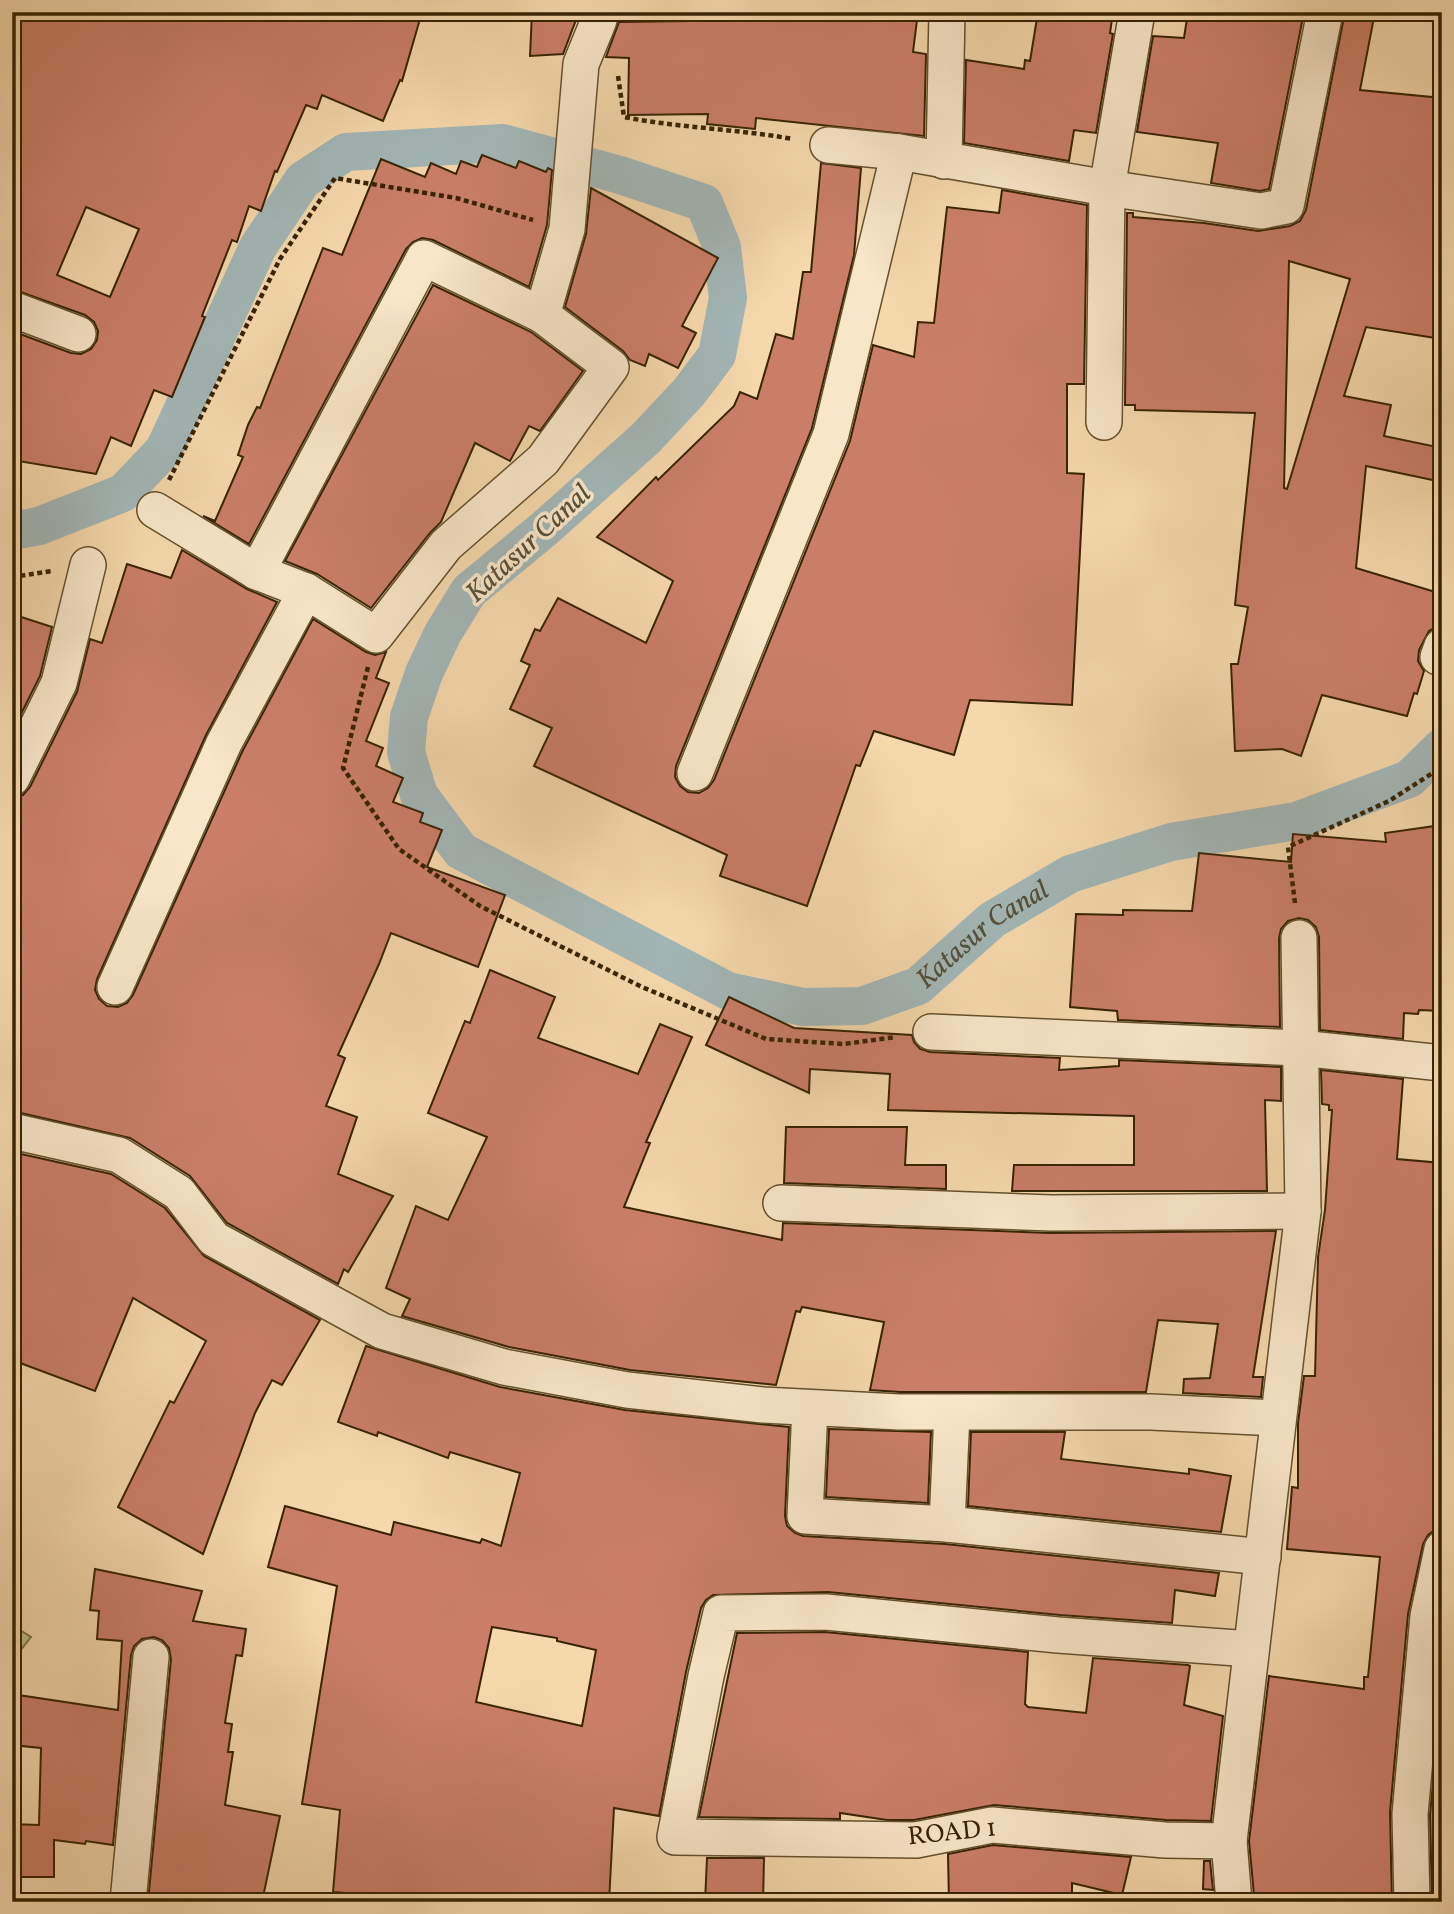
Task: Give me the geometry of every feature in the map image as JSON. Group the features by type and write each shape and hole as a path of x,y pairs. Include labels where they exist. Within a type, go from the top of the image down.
{"street":[{"path":"944,161 947,12"},
{"path":"1104,422 1107,188 1137,12"},
{"path":"828,145 899,152 1261,211 1286,206 1325,12"},
{"path":"542,316 567,229 581,64 599,16"},
{"path":"695,773 831,434 899,152"},
{"path":"155,510 257,572 306,591 376,635 446,545 543,460 611,367 542,316 424,258 257,572"},
{"path":"12,309 78,334"},
{"path":"12,778 60,683 88,565"},
{"path":"115,987 224,743 306,591"},
{"path":"1234,1902 1229,1841 1303,1211 1299,938"},
{"path":"931,1032 1300,1048 1442,1063"},
{"path":"12,1130 119,1155 179,1193 214,1239 382,1331 504,1367 627,1390 763,1405 952,1413 1151,1412 1278,1418"},
{"path":"781,1203 1052,1213 1303,1211"},
{"path":"810,1408 805,1516 947,1524 1263,1558"},
{"path":"947,1524 952,1413"},
{"path":"1412,1902 1410,1814 1428,1616 1442,1549"},
{"name":"ROAD 1","path":"1229,1841 1166,1840 992,1825 916,1840 675,1837 721,1612 826,1612 1058,1635 1251,1649"},
{"path":"128,1902 151,1657"}],"path":[{"path":"599,16 615,54 624,117 687,127 747,131 828,145"},
{"path":"155,510 280,259 335,178 456,198 567,229"},
{"path":"12,577 88,565"},
{"path":"376,635 343,768 399,849 481,906 642,987 765,1039 844,1044 931,1032"},
{"path":"1299,938 1288,847 1389,801 1442,767"}],"shaded area":[{"path":"12,1625 31,1637 12,1661"}],"building":[{"path":"12,12 422,12 402,81 400,80 383,121 322,95 317,109 306,105 277,172 275,171 261,211 249,206 237,242 232,240 202,316 205,317 172,397 154,390 131,446 111,437 96,474 12,460 12,331 71,353 81,354 91,349 97,340 98,331 94,322 85,315 12,289","holes":["86,207 139,229 110,297 57,275"]},
{"path":"532,12 579,12 563,54 530,56"},
{"path":"770,12 825,16 825,12 918,12 913,52 926,54 924,136 756,118 755,129 707,124 708,114 628,115 629,58 606,57 619,22 689,21 769,15"},
{"path":"1038,12 1113,12 1110,33 1113,34 1096,133 1074,130 1069,161 964,143 966,60 1024,69 1025,60 1030,61"},
{"path":"1188,12 1304,12 1269,189 1260,191 1211,183 1218,143 1137,132 1153,36 1184,38"},
{"path":"1345,12 1375,12 1360,90 1442,98 1442,339 1366,327 1344,396 1391,405 1384,436 1442,448 1442,482 1366,466 1356,568 1442,594 1442,610 1437,627 1429,631 1419,650 1418,661 1424,671 1407,716 1322,695 1301,756 1282,749 1235,751 1231,664 1238,664 1248,607 1235,605 1255,413 1135,410 1135,405 1125,405 1127,213 1133,213 1133,217 1258,231 1290,226 1300,221 1306,210","holes":["1289,261 1350,279 1287,489 1284,488"]},
{"path":"482,155 516,168 519,161 546,172 548,168 552,170 547,225 529,287 433,240 422,238 413,242 406,249 249,544 203,516 215,521 243,457 238,455 248,425 257,407 260,408 323,248 342,255 381,159 425,177 431,163 456,174 461,161 477,167"},
{"path":"821,163 861,168 854,255 812,428 676,766 675,777 680,786 688,792 699,793 708,788 714,780 850,441 873,345 914,357 918,322 934,323 947,207 999,213 1002,190 1087,205 1084,384 1067,384 1067,473 1084,474 1072,705 970,700 954,755 874,731 860,766 856,765 807,906 720,876 727,855 534,766 552,728 510,709 530,665 521,661 535,629 540,631 558,598 646,643 673,581 597,537 656,477 658,480 734,406 740,392 757,399 776,334 793,339 803,272 811,272"},
{"path":"591,188 718,258 682,326 696,333 678,368 649,354 645,366 630,360 623,351 565,307 586,234"},
{"path":"433,285 531,332 583,371 540,431 529,426 510,461 475,443 441,522 371,608 317,574 285,561"},
{"path":"182,550 247,589 277,602 206,735 97,979 95,990 99,999 107,1006 118,1007 127,1003 133,995 242,752 313,619 366,652 375,655 386,652 376,678 389,683 366,741 383,748 376,766 403,778 393,802 423,813 420,822 442,830 427,867 505,895 478,967 391,933 338,1055 345,1058 326,1106 357,1117 338,1174 393,1196 348,1272 344,1269 338,1284 227,1223 190,1176 130,1138 12,1111 12,798 23,795 30,787 77,692 90,639 102,643 127,564 171,578"},
{"path":"12,614 52,627 40,676 12,732"},
{"path":"1442,825 1442,1011 1419,1010 1418,1014 1404,1013 1403,1039 1320,1030 1319,937 1316,927 1308,920 1299,918 1288,921 1281,929 1279,938 1280,1027 1118,1020 1117,1011 1070,1007 1076,914 1123,915 1123,910 1192,911 1199,853 1291,862 1293,834 1386,842 1385,833"},
{"path":"490,970 555,997 538,1038 638,1074 660,1024 692,1037 646,1142 650,1143 624,1207 782,1240 783,1223 1051,1233 1276,1231 1253,1377 1263,1377 1261,1397 1183,1393 1184,1379 1210,1378 1218,1324 1158,1320 1146,1392 900,1392 870,1390 884,1322 802,1307 800,1312 796,1311 776,1385 630,1370 509,1347 402,1316 410,1299 386,1288 416,1206 448,1220 487,1137 428,1113 465,1021 470,1023"},
{"path":"729,997 794,1028 912,1035 920,1049 930,1052 1060,1058 1059,1070 1119,1066 1119,1060 1281,1067 1281,1101 1265,1100 1267,1191 1012,1191 1014,1165 1134,1165 1134,1116 888,1110 890,1074 810,1069 809,1093 706,1045"},
{"path":"1321,1070 1403,1079 1397,1159 1442,1163 1442,1529 1428,1535 1423,1544 1408,1614 1390,1812 1392,1902 1298,1902 1254,1895 1249,1841 1269,1676 1364,1689 1364,1677 1368,1677 1380,1557 1287,1549 1292,1487 1298,1488 1298,1423 1304,1376 1315,1376 1318,1257 1325,1210 1332,1110 1329,1110 1329,1105 1322,1104"},
{"path":"786,1127 907,1127 905,1165 946,1165 946,1189 784,1183"},
{"path":"12,1152 111,1174 165,1208 204,1256 320,1320 282,1385 272,1380 255,1413 203,1554 118,1507 170,1401 174,1403 206,1341 133,1298 95,1391 12,1360"},
{"path":"366,1346 500,1387 625,1410 789,1427 785,1516 787,1526 795,1533 803,1536 945,1544 1219,1573 1215,1596 1175,1590 1172,1623 828,1592 713,1595 701,1608 659,1816 614,1808 609,1902 358,1902 359,1894 333,1892 340,1810 302,1804 337,1586 268,1567 285,1506 391,1535 394,1522 480,1543 482,1539 501,1546 520,1473 450,1452 448,1458 378,1432 377,1436 338,1422","holes":["492,1627 557,1638 557,1641 596,1650 582,1726 476,1702"]},
{"path":"829,1429 931,1432 928,1503 826,1497"},
{"path":"971,1432 1065,1432 1061,1459 1189,1474 1189,1469 1231,1476 1221,1532 968,1506"},
{"path":"95,1569 202,1591 193,1621 246,1629 242,1656 236,1655 225,1723 232,1724 228,1752 233,1752 225,1805 280,1816 262,1902 148,1902 171,1659 169,1648 162,1640 154,1637 142,1639 134,1646 131,1655 113,1845 54,1840 54,1877 12,1877 12,1824 39,1825 41,1748 12,1745 18,1695 118,1710 122,1641 97,1639 99,1611 90,1610"},
{"path":"825,1632 1028,1652 1025,1704 1028,1707 1086,1713 1093,1658 1188,1665 1184,1705 1223,1716 1211,1821 1166,1820 994,1805 914,1820 887,1820 840,1813 840,1819 699,1817 737,1633"},
{"path":"1439,1717 1442,1717 1442,1902 1432,1902 1430,1815"},
{"path":"993,1845 1131,1857 1122,1895 1072,1883 1072,1902 949,1902 948,1854"},
{"path":"707,1858 764,1858 763,1902 705,1902"},
{"path":"1204,1861 1210,1861 1213,1890 1203,1889"}],"waterway":[{"name":"Katasur Canal","path":"12,531 39,526 123,493 164,450 258,247 303,180 346,152 503,143 620,175 704,203 722,247 728,298 717,355 689,392 646,438 544,529 469,591 443,633 424,673 409,717 406,752 419,795 461,851 728,991 803,1007 862,1006 918,986 992,920 1070,874 1171,842 1296,821 1409,779 1442,747"}]}
